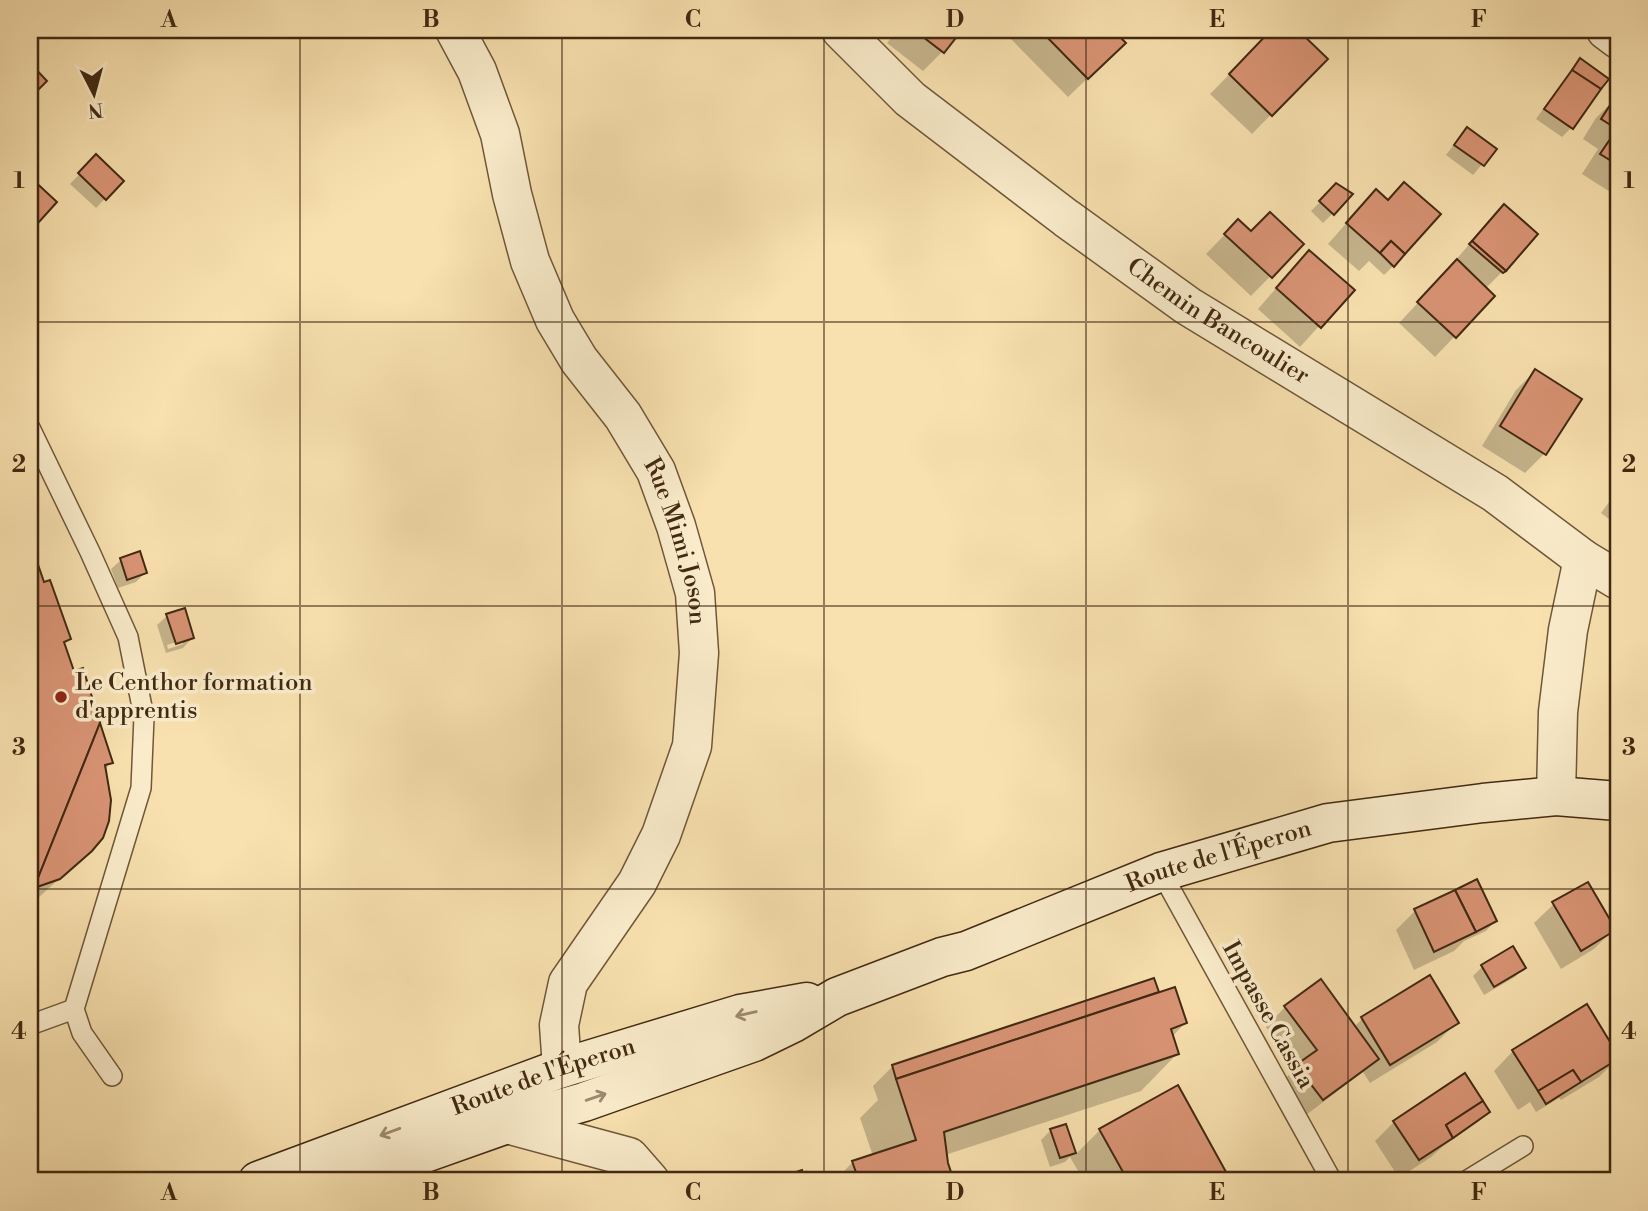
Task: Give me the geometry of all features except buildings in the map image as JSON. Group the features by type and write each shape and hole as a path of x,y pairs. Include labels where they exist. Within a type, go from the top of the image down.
{"street":[{"name":"Rue Mimi Joson","path":"455,30 477,71 500,134 512,194 530,261 555,320 579,360 623,416 656,471 676,526 695,593 699,653 692,746 661,835 637,883 568,983 559,1025 562,1068"},
{"name":"Chemin Bancoulier","path":"841,30 910,99 1066,218 1188,306 1495,493 1583,559 1618,580"},
{"path":"1606,30 1618,39"},
{"path":"1556,796 1558,712 1568,630 1583,559"},
{"name":"Route de l'Éperon","path":"346,1181 754,1042 837,997 942,957 966,951 1161,872 1328,823 1556,796 1618,801"},
{"name":"Route de l'Éperon","path":"258,1181 562,1068 740,1014 837,997"},
{"path":"416,1155 447,1129 554,1089 562,1068"},
{"path":"507,1124 629,1157 650,1181"}],"lane":[{"path":"30,428 128,638 144,717 141,788 74,1009 82,1033 112,1076"},
{"name":"Impasse Cassia","path":"1161,872 1332,1181"},
{"path":"30,1025 74,1009"},
{"path":"1466,1181 1523,1146"}],"place":[{"name":"Le Centhor formation d'apprentis","path":"61,697"}]}
